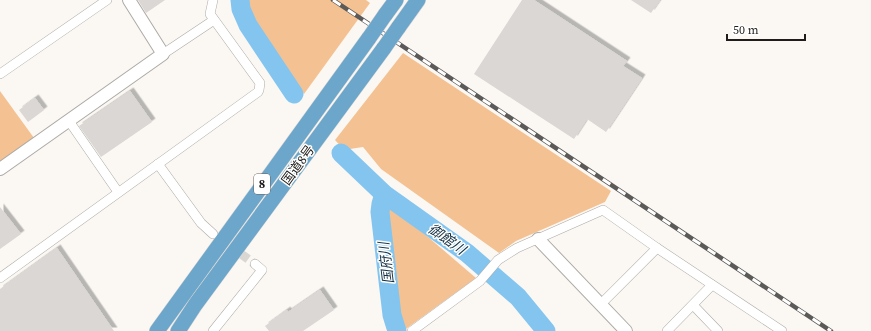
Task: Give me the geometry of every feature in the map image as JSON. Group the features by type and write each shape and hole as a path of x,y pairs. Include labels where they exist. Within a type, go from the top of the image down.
{"highway":[{"name":"国道8号","path":"157,331 396,0"},
{"name":"国道8号","path":"178,331 195,305 418,0"}],"street":[{"path":"0,74 107,0"},
{"path":"129,0 163,54"},
{"path":"0,278 259,90 260,83 210,14 213,0"},
{"path":"0,169 163,54 214,20"},
{"path":"69,121 118,192"},
{"path":"158,164 201,223 213,234"},
{"path":"412,331 480,280 498,260 517,248 603,210 657,248 782,331"},
{"path":"538,238 626,331"},
{"path":"600,304 657,248"},
{"path":"213,331 262,270 255,264"},
{"path":"667,331 712,285"},
{"path":"694,305 718,331"}],"shaded area":[{"path":"247,0 366,0 370,3 304,94 269,46 248,11"},
{"path":"403,53 611,191 605,202 516,241 499,253 381,169 363,147 350,149 346,152 335,140"},
{"path":"0,91 34,138 0,162"},
{"path":"393,207 476,278 403,331 385,221 385,213 388,209"}],"building":[{"path":"138,0 165,0 146,13"},
{"path":"522,0 534,0 627,61 623,66 642,78 606,132 587,119 574,139 474,74"},
{"path":"631,0 660,0 651,13"},
{"path":"130,91 152,122 101,157 79,126"},
{"path":"35,98 44,110 28,122 19,110"},
{"path":"0,207 21,234 0,249"},
{"path":"57,248 114,331 0,331 0,289"},
{"path":"320,290 334,310 303,331 269,331 265,326 287,310 288,312"}],"waterway":[{"name":"御館川","path":"240,0 241,9 248,25 294,94"},
{"name":"御館川","path":"341,153 384,194 467,253 518,297 546,331"},
{"name":"国府川","path":"384,194 380,212 392,315 397,331"}],"tunnel":[{"path":"219,238 255,264"}],"railway":[{"path":"333,0 831,331"}]}
